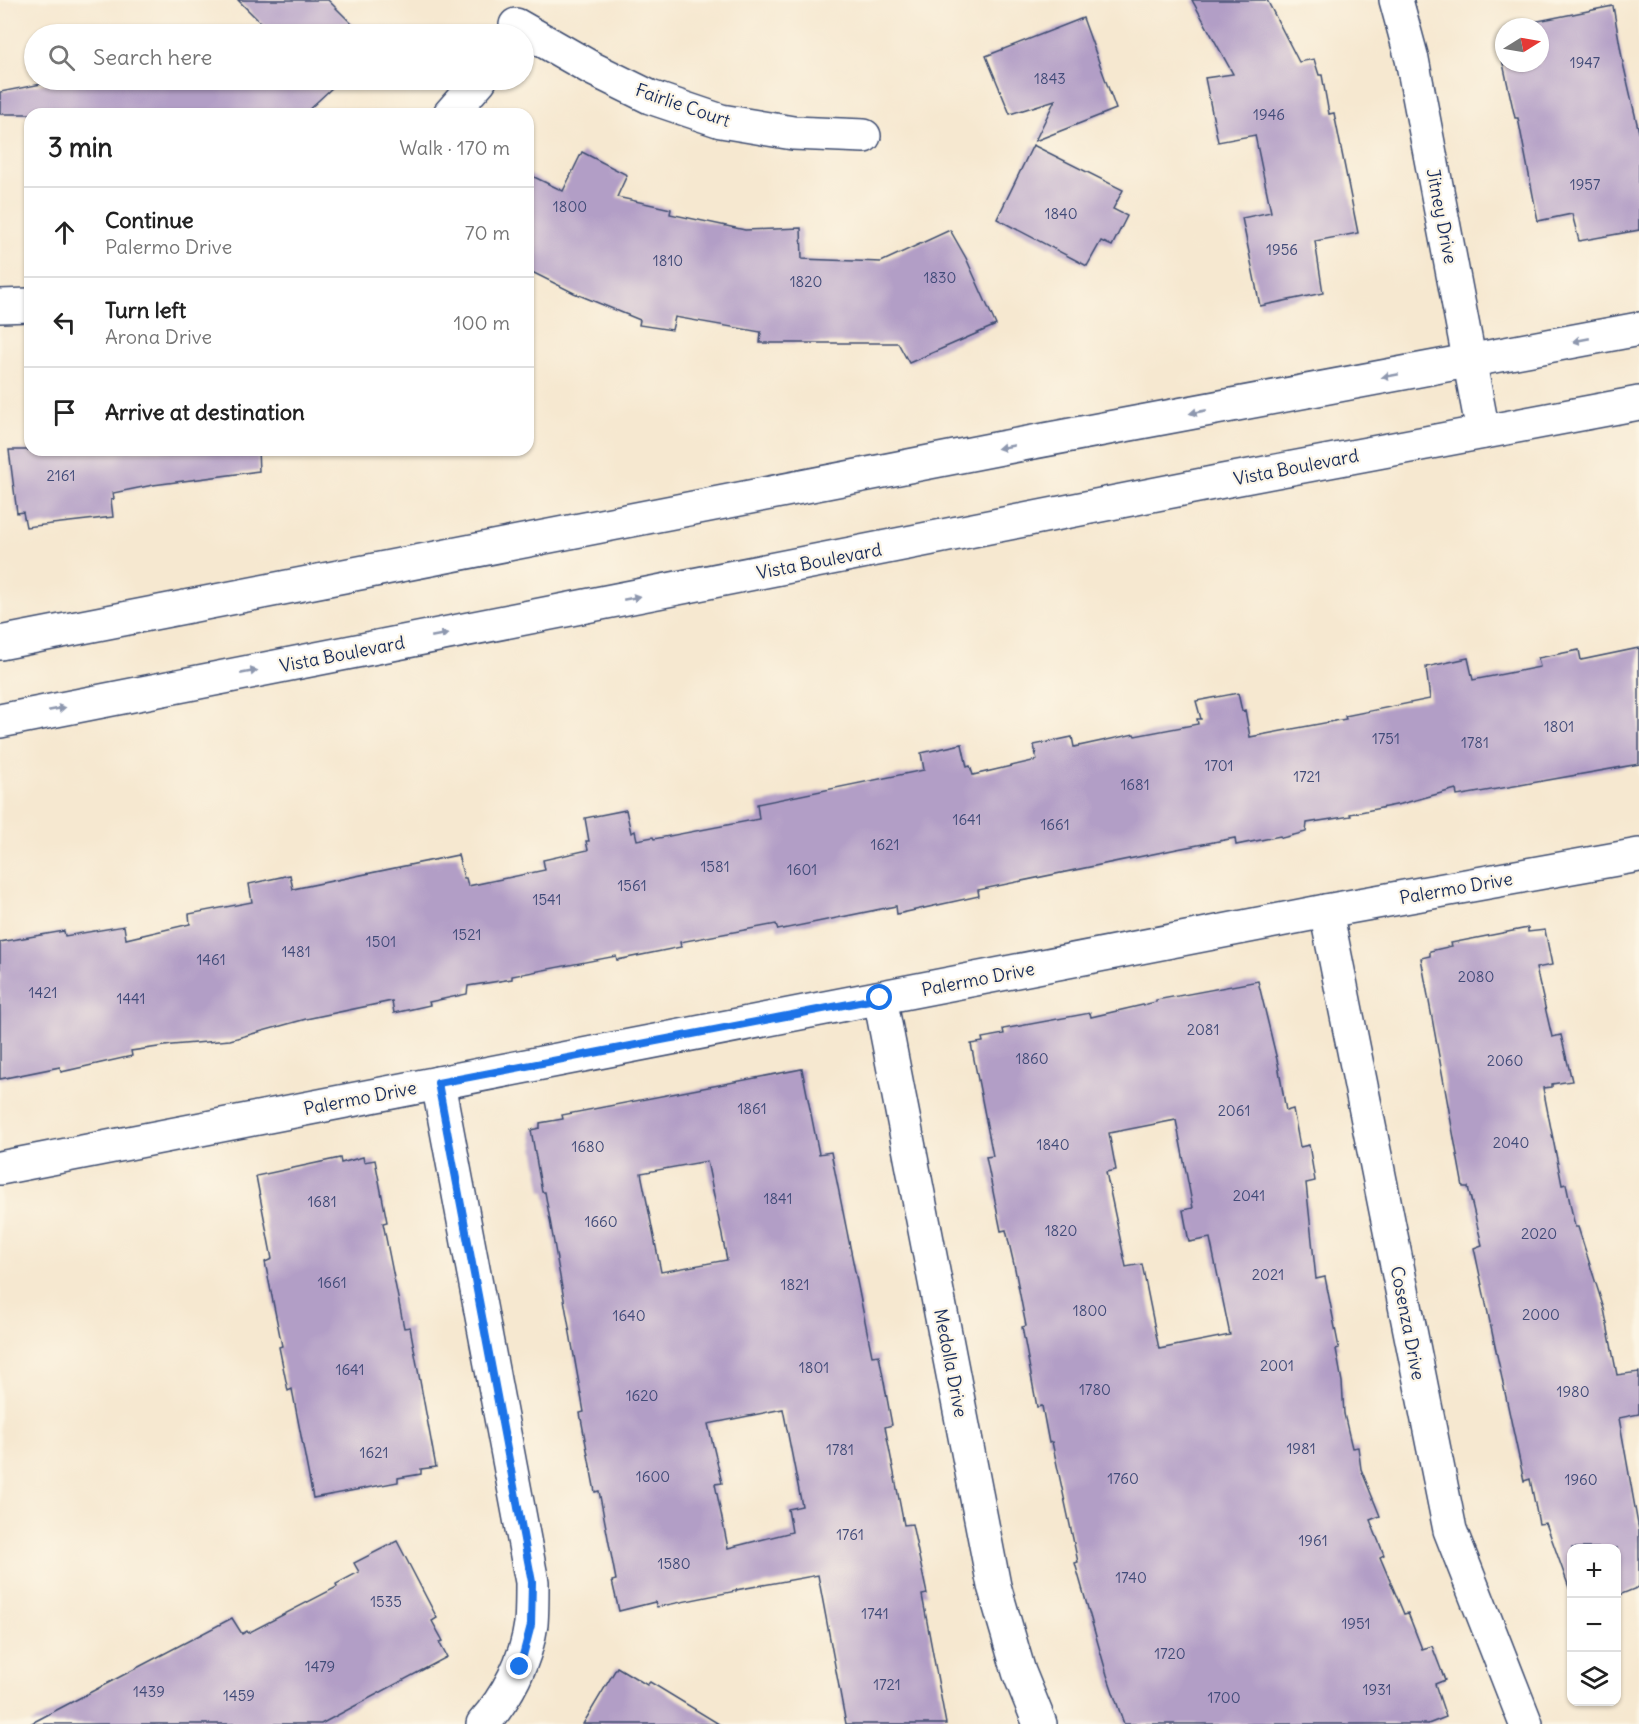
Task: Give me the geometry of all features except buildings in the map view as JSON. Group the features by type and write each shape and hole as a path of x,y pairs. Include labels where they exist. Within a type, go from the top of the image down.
{"street":[{"name":"Jitney Drive","path":"1396,0 1412,58 1484,432"},
{"name":"Fairlie Court","path":"534,30 593,69 650,97 721,121 793,134 864,136"},
{"path":"455,108 471,90"},
{"path":"0,306 24,306"},
{"path":"0,643 984,452 1639,329"},
{"name":"Vista Boulevard","path":"0,721 1211,483 1639,403"},
{"name":"Palermo Drive","path":"0,1168 1326,911 1639,855"},
{"name":"Cosenza Drive","path":"1326,911 1450,1530 1526,1724"},
{"name":"Medolla Drive","path":"880,998 994,1586 1019,1672 1040,1724"},
{"path":"438,1083 532,1582 531,1625 520,1667 498,1708 483,1724"}],"route":[{"path":"520,1667 531,1625 532,1582 438,1083 880,998"}]}
